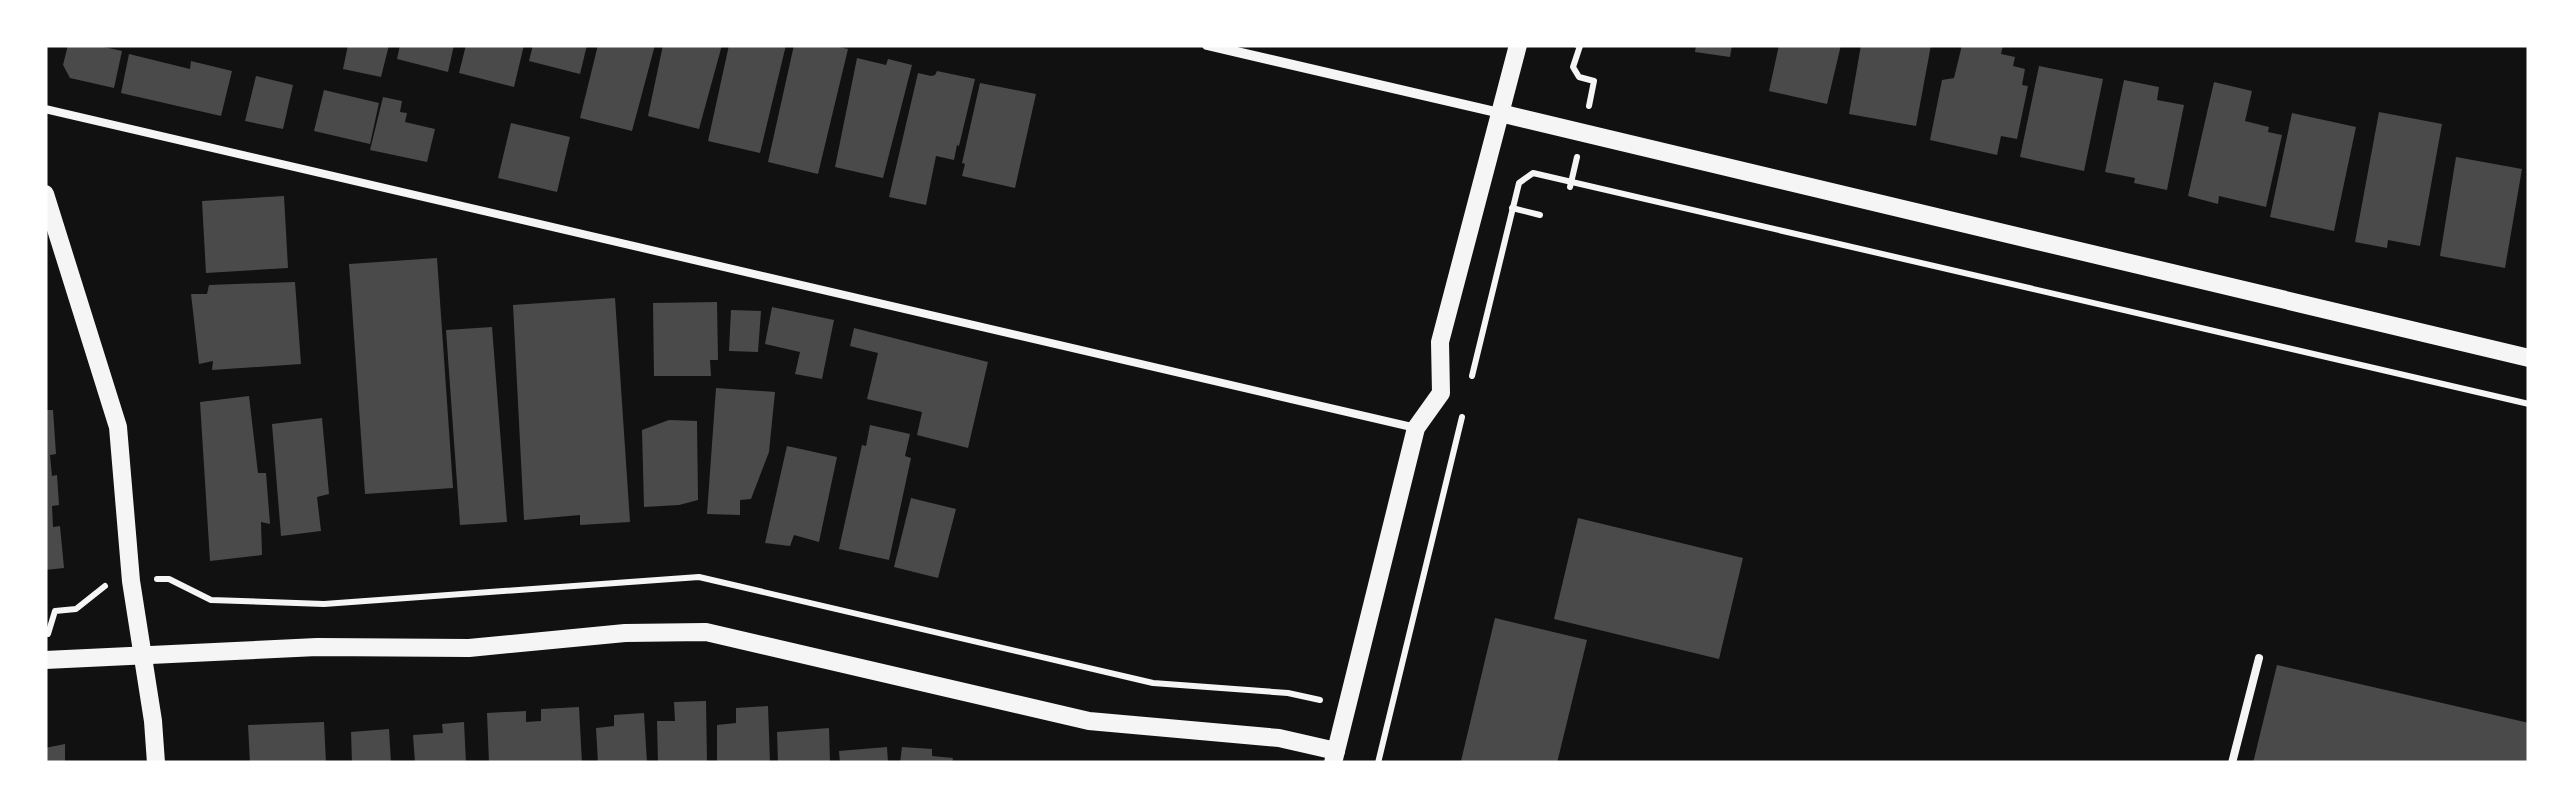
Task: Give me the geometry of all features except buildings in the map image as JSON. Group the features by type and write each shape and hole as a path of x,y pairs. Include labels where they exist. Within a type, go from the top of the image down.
{"street":[{"path":"1207,45 2529,358"},
{"path":"45,660 317,646 470,648 639,632 706,632 1089,722 1279,738 1334,757 1416,428 1440,393 1440,342 1518,45"},
{"path":"45,194 48,215 118,427 131,581 156,763"}],"lane":[{"path":"45,109 1416,428"},
{"path":"2232,763 2259,658"}],"path":[{"path":"1576,45 1580,46 1574,67 1579,77 1594,81 1592,91"},
{"path":"1471,378 1518,183 1533,173 2529,404"},
{"path":"1512,208 1540,215"},
{"path":"1378,763 1462,416"},
{"path":"45,645 56,611 76,610 110,583"}]}
